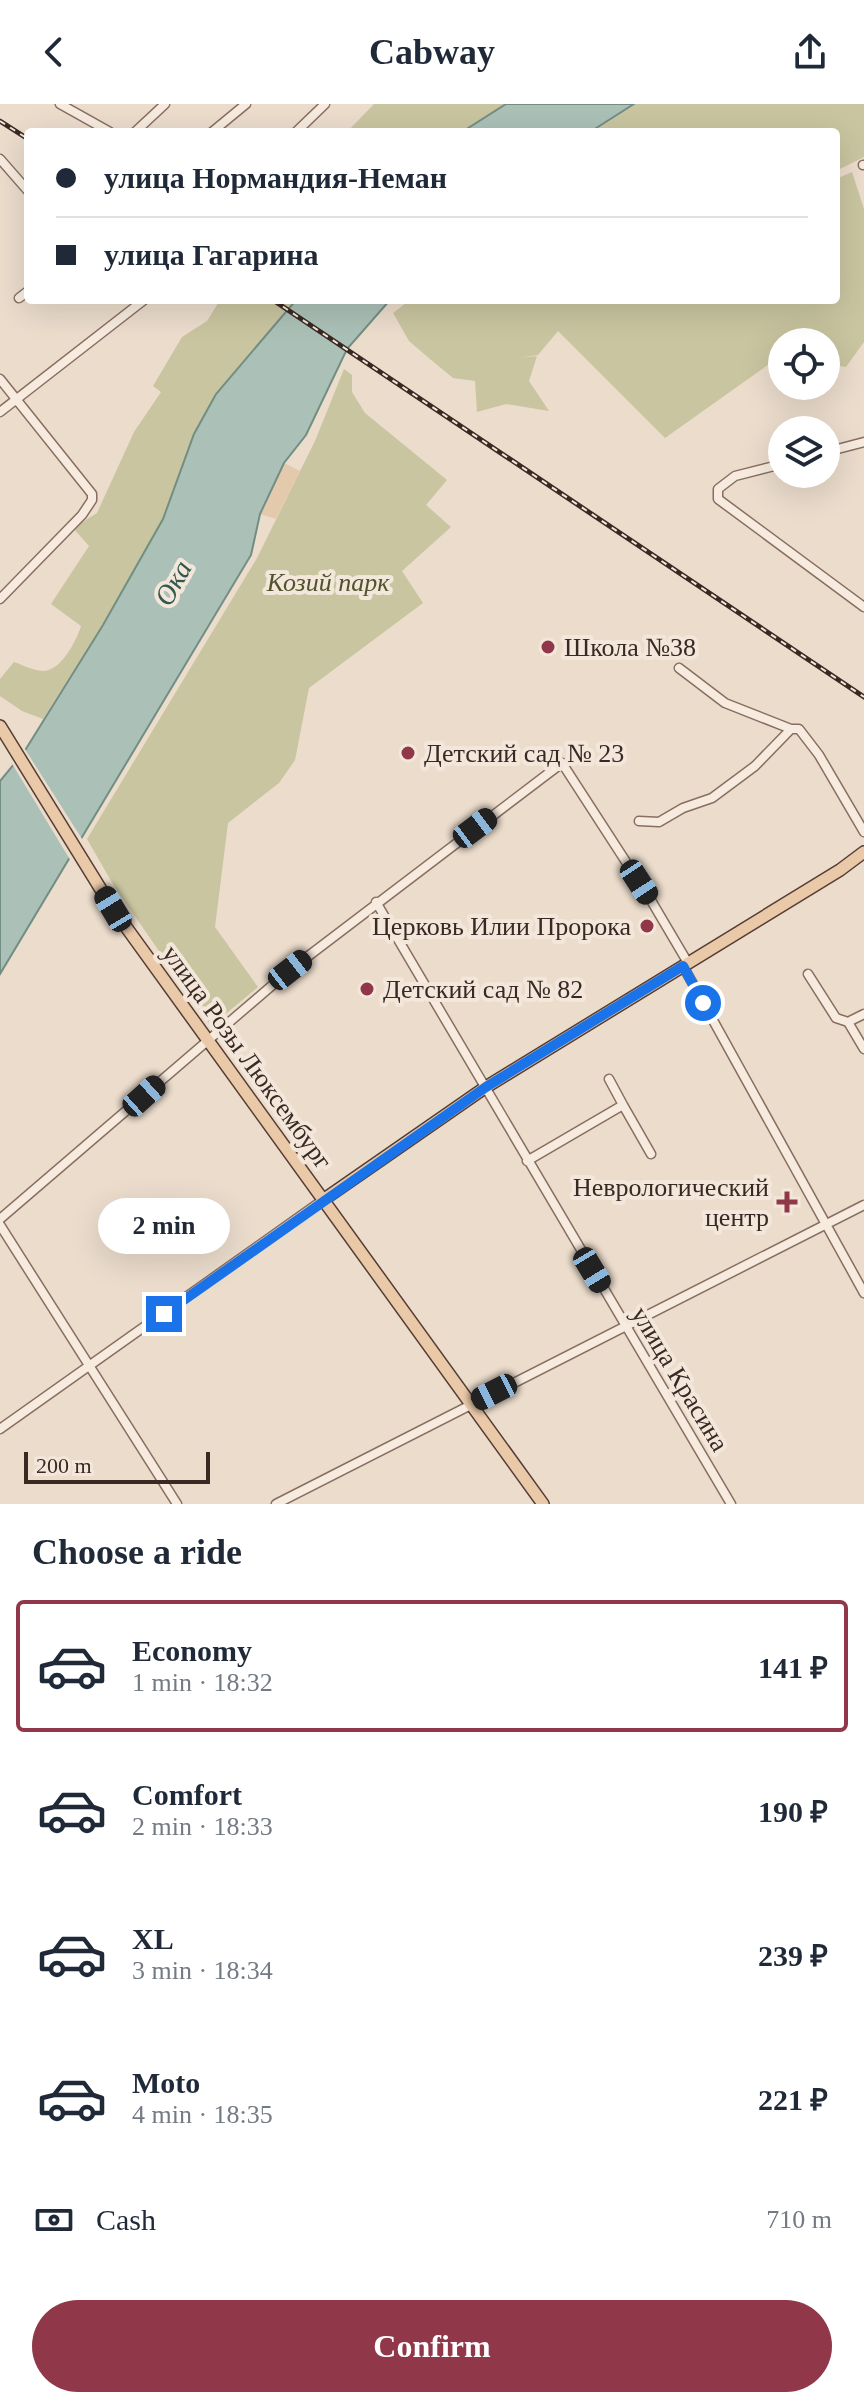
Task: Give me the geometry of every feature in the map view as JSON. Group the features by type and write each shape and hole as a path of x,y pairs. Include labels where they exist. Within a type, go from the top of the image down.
{"main road":[{"name":"улица Розы Люксембург","path":"0,726 113,909 543,1504"},
{"path":"323,1200 486,1087 864,852"}],"street":[{"path":"60,104 103,128"},
{"path":"139,128 165,104"},
{"path":"217,128 246,104"},
{"path":"300,128 325,104"},
{"path":"0,159 24,186"},
{"path":"19,298 24,294"},
{"path":"0,412 139,304"},
{"path":"0,379 89,488 92,500 82,515 0,599"},
{"path":"840,448 864,442"},
{"path":"768,468 735,476 718,489 718,499 864,607"},
{"path":"679,668 725,703 791,729 799,729 864,832"},
{"path":"639,821 659,822 683,808 712,798 755,766 791,729"},
{"path":"177,1504 0,1222 207,1040 376,902 562,763 652,902 864,1293"},
{"name":"улица Красина","path":"376,902 731,1504"},
{"path":"808,974 836,1018 848,1022 864,1049"},
{"path":"848,1022 864,1014"},
{"path":"609,1079 651,1154"},
{"path":"527,1161 623,1105"},
{"path":"0,1429 323,1200"},
{"path":"276,1504 864,1205"}],"green space":[{"path":"374,104 505,104 467,128 351,128"},
{"path":"636,104 864,104 864,157 840,169 840,128 598,128"},
{"path":"852,172 864,209 864,342 846,367 840,366 840,328 768,328 768,365 665,438 558,331 538,355 518,358 537,356 529,381 549,411 506,404 477,412 475,381 453,378 430,359 409,341 393,313 405,304 840,304 840,177"},
{"path":"218,304 292,304 215,394 194,435 163,519 43,719 22,711 0,696 0,679 14,662 36,670 51,669 63,660 72,646 81,626 51,604 89,546 73,528 97,513 134,432 161,392 153,386 182,337 207,321"},
{"name":"Козий парк","path":"344,369 352,375 352,392 365,413 447,480 426,505 451,527 402,571 423,603 309,688 295,760 279,783 228,823 215,927 258,987 211,1026 114,886 87,839 257,558 315,441"}],"sand":[{"path":"284,463 300,471 276,519 260,514"}],"water":[{"path":"506,104 634,104 596,128 468,128"},
{"name":"Ока","path":"293,304 386,304 347,349 306,435 284,463 260,514 251,555 0,974 0,781 24,752 103,625 163,519 194,434 216,394"}],"pier":[{"path":"23,746 84,842 72,863 11,762"}],"railway":[{"path":"0,121 24,136"},
{"path":"279,304 864,697"}],"place":[{"name":"Школа №38","path":"548,647"},
{"name":"Детский сад № 23","path":"408,753"},
{"name":"Церковь Илии Пророка","path":"647,926"},
{"name":"Детский сад № 82","path":"367,989"},
{"name":"Неврологический центр","path":"787,1202"}],"route":[{"path":"164,1314 486,1087 683,966 703,1003"}]}
